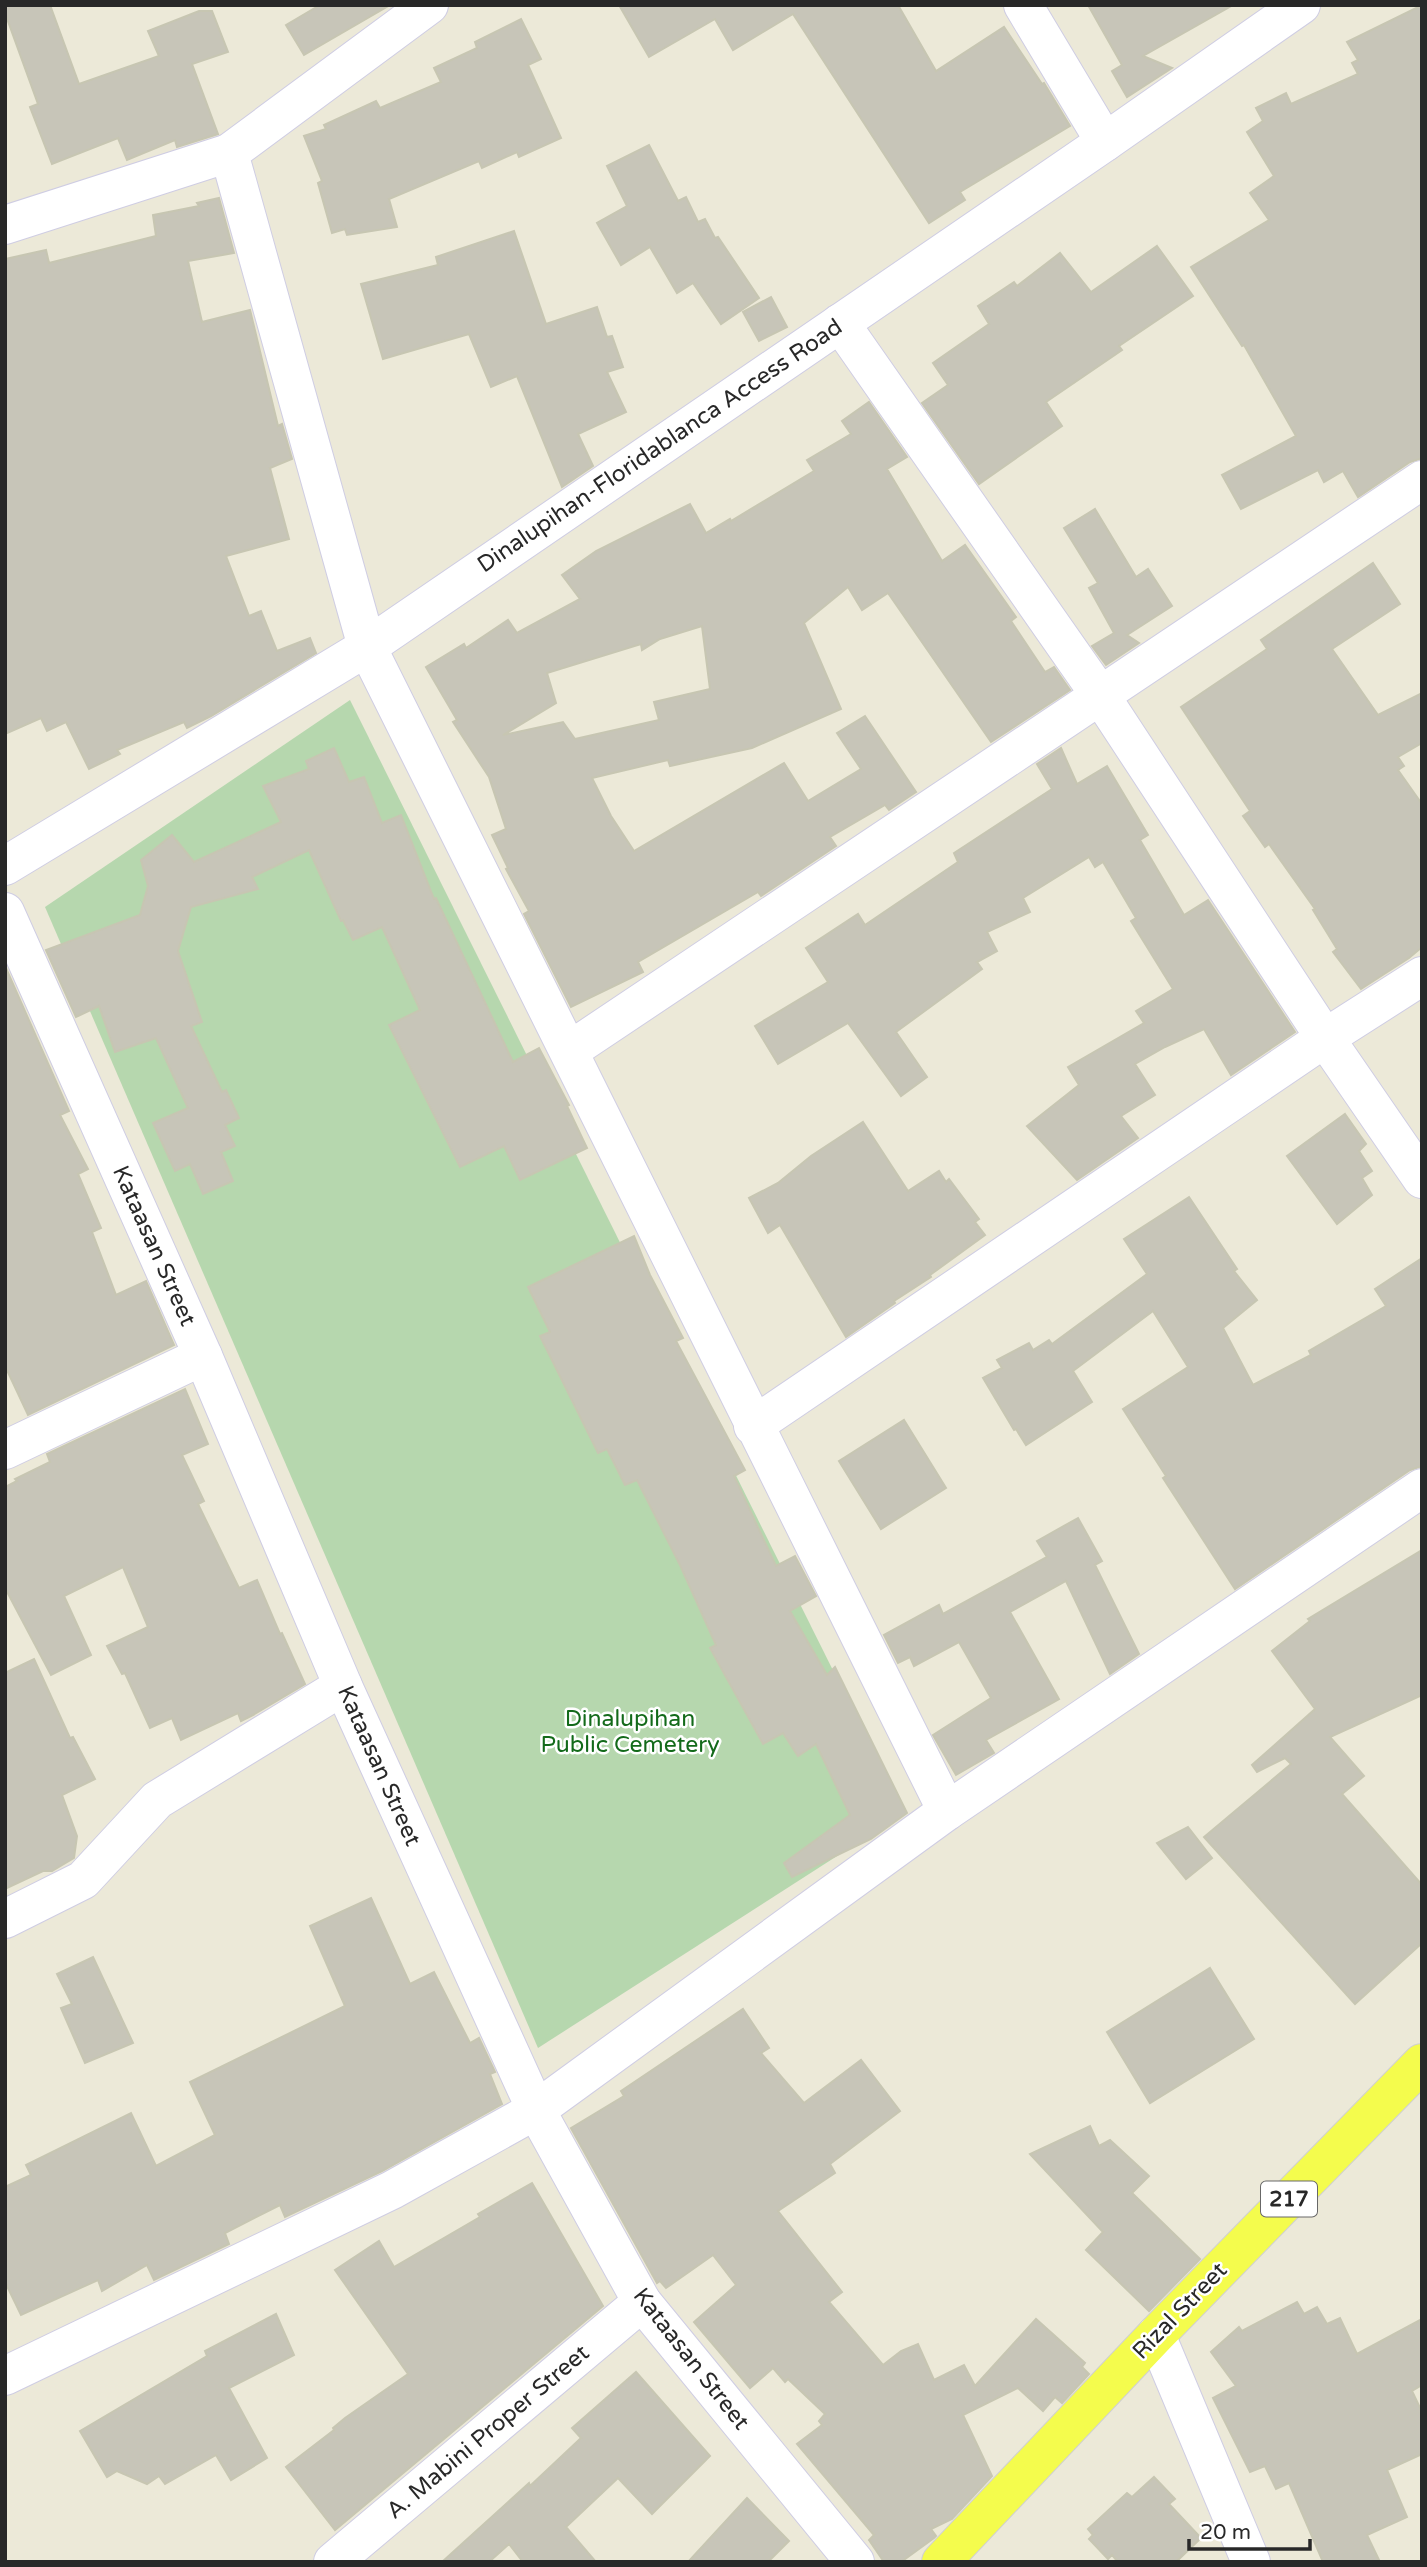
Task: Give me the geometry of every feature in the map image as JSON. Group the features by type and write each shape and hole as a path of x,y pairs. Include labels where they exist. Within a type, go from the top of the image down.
{"main road":[{"name":"Rizal Street","path":"941,2562 1156,2335 1422,2063"}],"street":[{"path":"5,225 229,153 429,5"},
{"path":"1023,5 1105,142"},
{"name":"Dinalupihan-Floridablanca Access Road","path":"5,866 367,647 1301,5"},
{"path":"229,153 367,647 947,1811"},
{"path":"840,323 1100,695 1325,1038 1422,1179"},
{"path":"569,1051 1422,480"},
{"name":"Kataasan Street","path":"5,912 203,1356 343,1686 536,2110 642,2302 855,2562"},
{"path":"753,1426 1325,1038 1422,976"},
{"path":"5,1450 203,1356"},
{"path":"5,2376 392,2190 536,2110 947,1811 1422,1488"},
{"path":"5,1919 83,1880 158,1800 343,1686"},
{"name":"A. Mabini Proper Street","path":"333,2562 642,2302"},
{"path":"1156,2335 1251,2562"}],"green space":[{"name":"Dinalupihan Public Cemetery","path":"350,700 904,1813 538,2048 45,907"}],"building":[{"path":"5,5 50,5 79,84 159,56 148,31 199,11 212,11 228,52 192,64 218,134 177,147 175,140 127,160 118,138 52,164 30,107 38,104 5,13"},
{"path":"320,5 390,5 304,55 286,25"},
{"path":"619,5 898,5 936,71 1004,27 1042,84 1044,83 1070,126 960,192 965,200 929,223 793,14 733,50 715,19 649,57"},
{"path":"1088,5 1233,5 1143,56 1172,68 1127,97 1112,71 1122,65"},
{"path":"1422,5 1422,458 1410,462 1358,497 1343,471 1324,482 1318,470 1241,509 1222,475 1296,436 1244,345 1242,346 1191,267 1269,220 1250,193 1274,176 1247,132 1263,121 1256,108 1286,93 1291,104 1358,74 1352,63 1358,60 1347,42"},
{"path":"521,19 541,59 528,65 561,138 519,157 517,152 482,168 479,161 389,199 397,227 347,235 345,229 332,233 318,183 322,181 304,136 326,129 324,125 376,101 380,108 441,82 434,68 477,48 475,42"},
{"path":"649,145 678,201 686,197 698,222 705,219 715,238 718,237 759,298 721,324 693,283 677,293 650,247 621,265 597,223 627,206 607,166"},
{"path":"219,198 234,253 188,261 202,322 250,310 278,426 282,424 292,459 270,468 289,539 226,556 249,616 261,611 277,651 310,638 316,653 211,716 187,728 184,722 117,750 120,754 89,769 66,722 47,731 41,718 5,734 5,259 46,250 49,263 156,236 153,215 199,206 197,203"},
{"path":"514,231 546,324 597,307 607,337 612,336 623,367 607,372 626,412 578,434 593,466 562,487 517,376 491,387 469,334 383,359 361,284 438,265 436,257"},
{"path":"1157,246 1193,296 1119,346 1122,350 1046,402 1062,426 979,484 922,403 948,385 933,363 989,324 978,306 1014,282 1017,286 1060,253 1091,292"},
{"path":"771,297 787,327 759,341 743,312"},
{"path":"869,402 907,457 887,469 942,561 965,545 1016,617 1011,621 1045,672 1054,667 1070,690 991,742 888,593 862,610 848,587 804,623 841,709 752,748 670,766 668,760 592,778 611,816 634,851 784,763 808,801 861,769 837,733 865,716 916,792 889,810 885,805 830,837 836,846 761,896 758,892 638,962 643,972 571,1007 524,914 529,911 506,869 508,868 492,835 506,829 489,777 453,722 457,720 426,667 464,644 466,648 508,620 517,633 580,599 562,575 596,551 690,504 706,533 730,519 731,521 814,471 807,460 851,434 842,421","holes":["702,626 710,689 654,702 659,720 575,739 563,722 503,735 556,703 547,673 641,644 642,650 660,639"]},
{"path":"1095,509 1136,577 1148,569 1172,606 1127,635 1139,643 1106,665 1092,646 1114,633 1089,588 1098,583 1064,528"},
{"path":"1373,563 1400,604 1332,649 1378,715 1422,693 1422,743 1398,757 1404,766 1398,770 1422,804 1422,947 1361,989 1333,952 1337,949 1313,910 1315,909 1269,844 1265,847 1243,816 1250,811 1181,707 1267,649 1261,640"},
{"path":"334,748 349,782 364,777 382,823 401,815 434,899 436,898 513,1062 539,1048 569,1105 567,1106 587,1148 520,1180 504,1146 460,1167 389,1025 420,1010 382,927 353,940 343,920 341,921 309,850 252,877 258,889 191,907 178,951 202,1022 191,1026 222,1092 226,1090 239,1118 225,1125 235,1146 221,1152 233,1181 203,1194 190,1164 175,1171 153,1123 188,1108 156,1038 115,1052 99,1006 76,1017 46,950 140,915 148,886 141,860 172,835 194,862 281,822 263,786 309,769 306,761"},
{"path":"1061,748 1077,784 1107,766 1148,835 1140,840 1184,915 1208,900 1295,1032 1231,1075 1204,1029 1135,1064 1155,1095 1121,1116 1138,1138 1077,1180 1027,1126 1079,1085 1068,1067 1144,1023 1136,1011 1173,989 1131,921 1136,918 1103,862 1095,867 1089,857 1023,898 1030,912 987,932 997,951 977,962 982,969 896,1032 927,1077 901,1096 848,1023 778,1064 755,1026 828,982 806,948 858,914 865,925 958,862 954,853 1052,789 1037,764"},
{"path":"5,966 69,1111 60,1115 88,1169 78,1174 101,1228 92,1232 116,1295 146,1281 174,1345 28,1415 5,1366"},
{"path":"1345,1114 1366,1144 1359,1151 1372,1171 1362,1178 1372,1195 1337,1224 1287,1156"},
{"path":"863,1122 908,1191 939,1171 946,1182 949,1179 979,1219 975,1222 985,1235 846,1337 780,1225 768,1233 749,1198 778,1183 811,1156"},
{"path":"1189,1197 1237,1269 1234,1271 1257,1300 1223,1328 1253,1385 1311,1355 1309,1351 1386,1306 1375,1289 1422,1258 1422,1466 1410,1470 1235,1589 1163,1478 1166,1476 1123,1409 1188,1367 1153,1311 1073,1371 1092,1402 1026,1445 983,1378 1002,1368 997,1360 1029,1343 1033,1350 1049,1340 1052,1344 1147,1274 1124,1239"},
{"path":"634,1236 650,1275 683,1338 676,1341 745,1470 734,1476 776,1566 795,1556 816,1596 790,1611 827,1675 835,1667 907,1813 871,1839 792,1877 784,1863 850,1815 816,1744 798,1756 783,1733 763,1744 710,1648 716,1645 637,1480 625,1485 607,1449 598,1453 540,1336 550,1332 528,1287"},
{"path":"185,1389 208,1444 182,1455 204,1501 198,1504 239,1588 257,1580 305,1684 241,1721 238,1713 181,1740 172,1718 150,1728 125,1673 122,1674 107,1646 148,1627 123,1567 64,1596 91,1655 51,1675 5,1588 5,1487 17,1481 15,1479 50,1462 47,1454"},
{"path":"904,1420 946,1488 881,1529 839,1461"},
{"path":"1078,1518 1102,1561 1095,1565 1139,1654 1110,1674 1066,1581 1010,1612 1059,1699 986,1740 994,1753 956,1775 933,1735 991,1698 959,1642 914,1666 910,1657 898,1663 884,1635 939,1605 943,1614 1047,1557 1037,1541"},
{"path":"1422,1550 1422,1695 1330,1737 1364,1776 1342,1794 1422,1885 1422,1943 1355,2004 1204,1837 1291,1764 1285,1758 1257,1772 1252,1765 1315,1709 1272,1651 1310,1621 1308,1619"},
{"path":"34,1659 70,1738 73,1737 95,1779 62,1795 77,1836 74,1858 52,1871 43,1871 5,1889 5,1673"},
{"path":"1188,1827 1212,1858 1186,1879 1157,1843"},
{"path":"371,1898 410,1984 434,1972 470,2043 479,2038 495,2072 490,2074 502,2104 382,2171 285,2217 280,2205 225,2233 229,2244 154,2280 147,2265 102,2291 98,2280 21,2315 5,2282 5,2187 31,2175 26,2165 131,2113 156,2166 215,2135 190,2082 345,2006 310,1926"},
{"path":"93,1957 133,2043 85,2063 61,2008 72,2004 57,1974"},
{"path":"1210,1968 1254,2039 1150,2103 1107,2032"},
{"path":"743,2009 769,2048 761,2053 804,2103 861,2060 900,2111 830,2164 835,2173 778,2211 842,2292 829,2302 883,2365 901,2351 918,2344 934,2380 964,2365 975,2386 1036,2319 1085,2363 1082,2367 1089,2374 1062,2403 1055,2397 1043,2411 1018,2388 963,2415 992,2476 952,2519 931,2529 936,2536 934,2538 901,2562 884,2562 869,2540 874,2535 797,2444 822,2425 819,2421 825,2414 788,2379 785,2382 773,2368 750,2388 694,2322 736,2285 713,2255 666,2288 660,2281 657,2283 571,2128 624,2096 621,2091"},
{"path":"1090,2126 1099,2146 1110,2140 1149,2176 1132,2193 1200,2259 1149,2311 1086,2250 1103,2232 1030,2154"},
{"path":"532,2183 603,2306 335,2530 286,2467 334,2430 345,2418 408,2374 335,2270 379,2241 394,2267"},
{"path":"1297,2302 1304,2314 1317,2307 1327,2324 1340,2318 1357,2354 1422,2319 1422,2385 1412,2391 1422,2412 1422,2454 1387,2470 1407,2517 1367,2535 1380,2562 1323,2562 1289,2483 1276,2489 1265,2466 1250,2472 1213,2398 1236,2386 1211,2352 1239,2327 1242,2331"},
{"path":"276,2314 294,2355 229,2388 267,2458 231,2480 216,2455 165,2484 159,2476 147,2484 117,2471 107,2477 80,2431 207,2356 205,2351"},
{"path":"636,2372 710,2456 652,2514 618,2478 566,2527 596,2562 523,2562 509,2544 489,2562 442,2562 581,2438 572,2428"},
{"path":"1154,2477 1175,2499 1169,2504 1201,2538 1176,2562 1118,2562 1112,2555 1108,2559 1089,2539 1093,2535 1088,2529 1127,2493 1132,2497"},
{"path":"747,2498 789,2541 768,2562 688,2562"}]}
